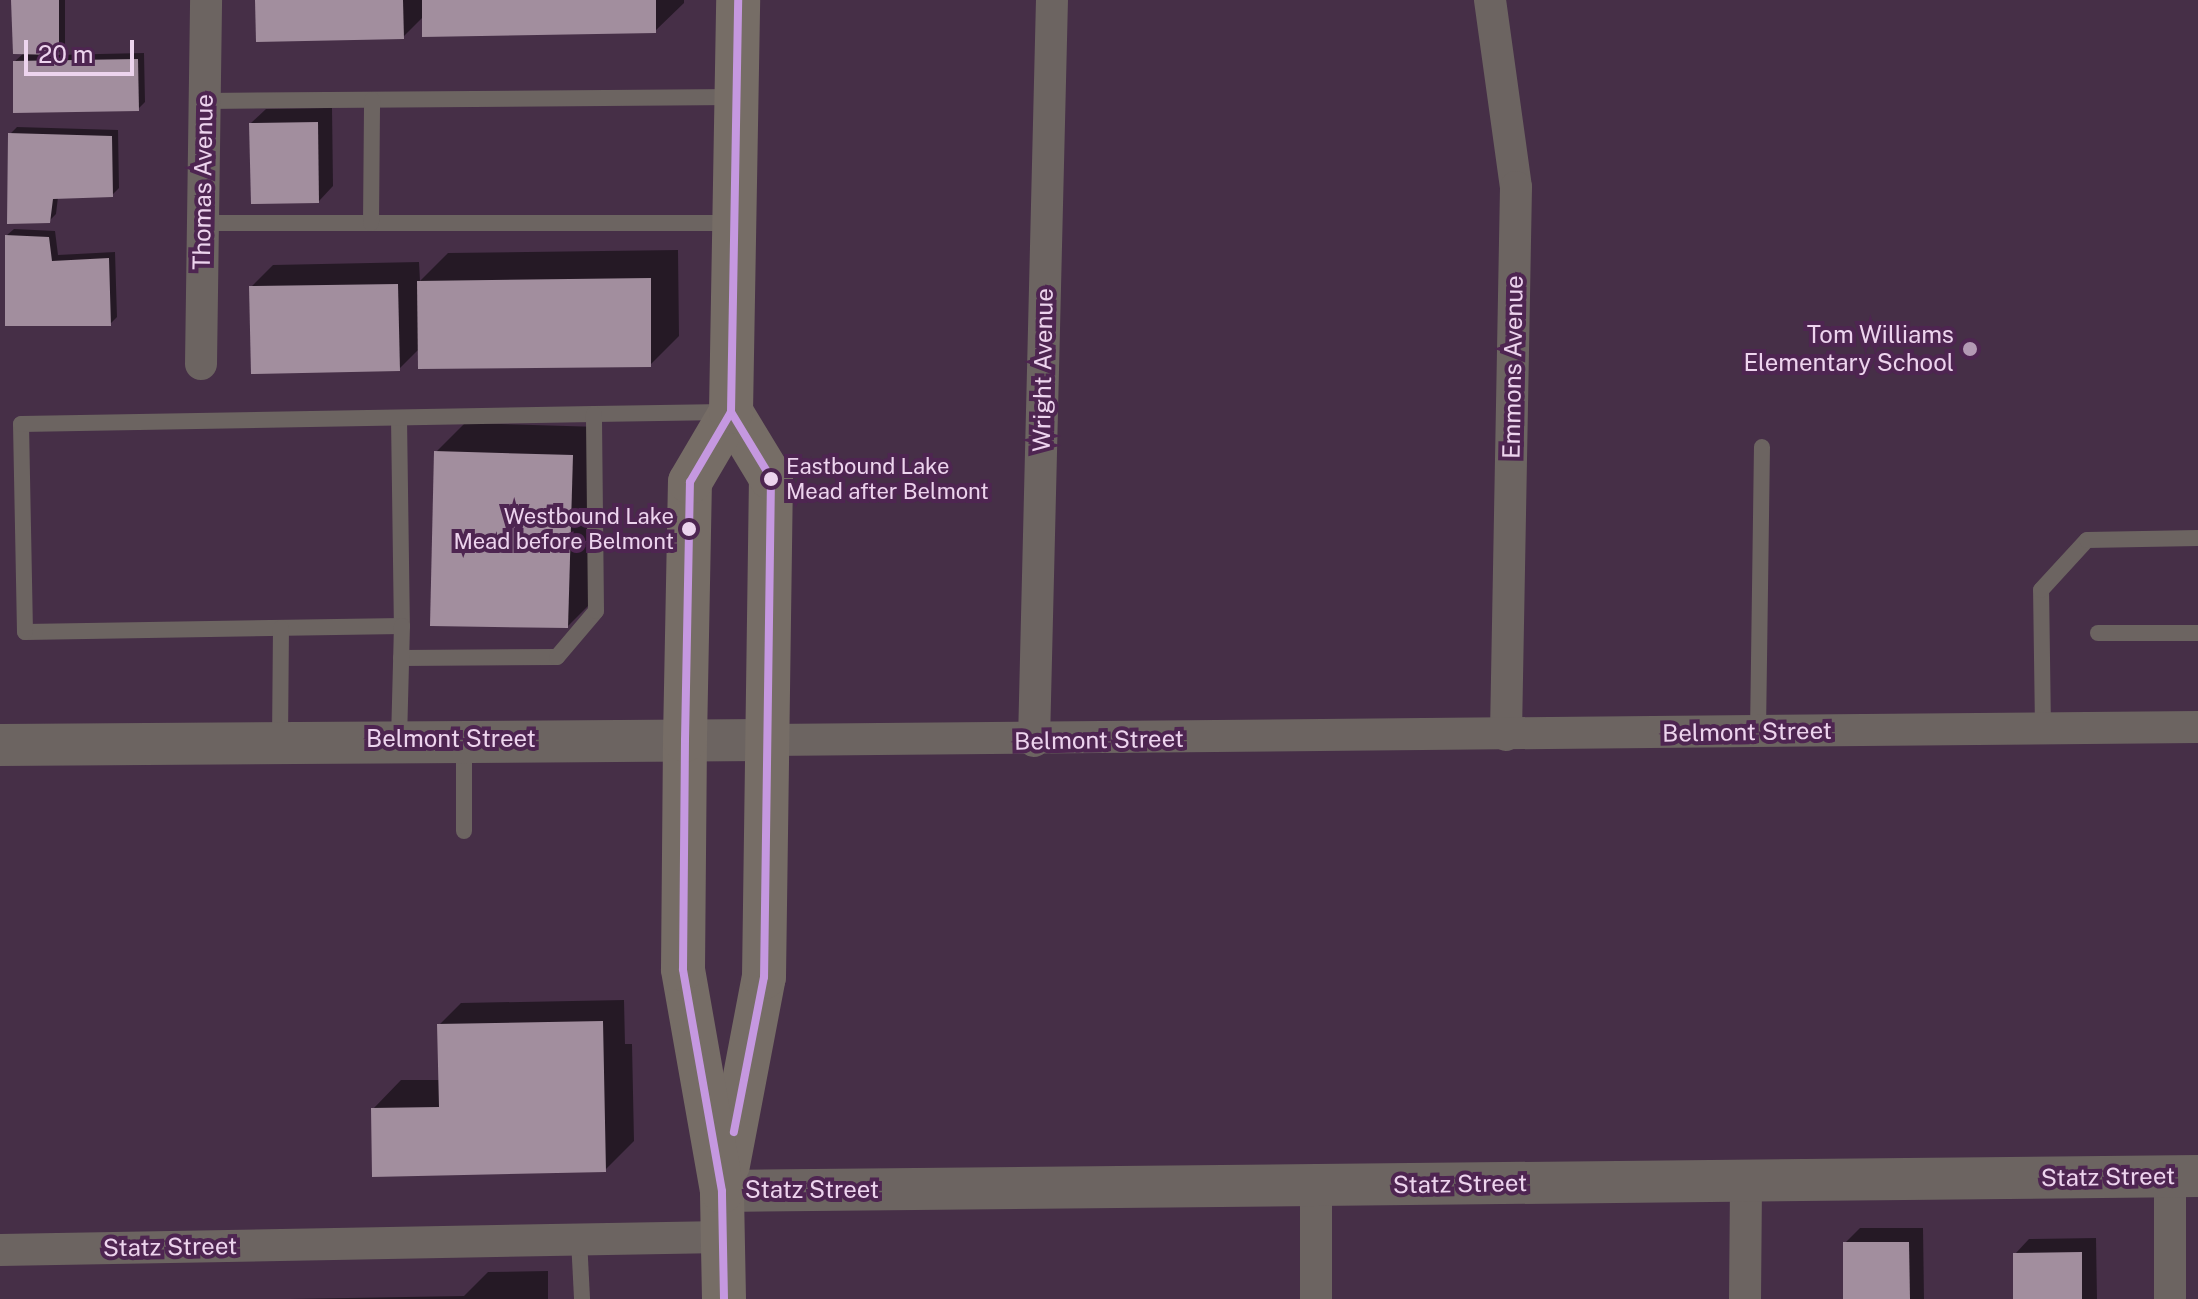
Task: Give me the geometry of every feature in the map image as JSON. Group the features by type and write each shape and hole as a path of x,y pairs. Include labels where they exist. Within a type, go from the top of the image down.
{"main road":[{"path":"724,1299 722,1191 683,969 685,740 690,482 731,412 738,0"},
{"path":"722,1191 764,977 768,740 771,478 731,412"}],"street":[{"name":"Thomas Avenue","path":"201,364 206,0"},
{"name":"Wright Avenue","path":"1034,741 1052,0"},
{"name":"Emmons Avenue","path":"1490,0 1516,187 1506,735"},
{"name":"Belmont Street","path":"0,745 464,739 1034,741 2198,727"},
{"name":"Statz Street","path":"722,1191 2184,1176"},
{"path":"2170,1299 2184,1176"},
{"path":"1745,1299 1746,1181"},
{"path":"1316,1185 1316,1299"},
{"name":"Statz Street","path":"0,1250 723,1237"}],"lane":[{"path":"204,101 736,97"},
{"path":"371,223 372,100"},
{"path":"202,223 735,223"},
{"path":"402,626 25,632 21,424 731,412"},
{"path":"401,658 557,657 596,611 594,414"},
{"path":"399,418 402,626 399,740"},
{"path":"1758,732 1762,447"},
{"path":"2043,729 2041,590 2087,540 2198,538"},
{"path":"280,741 281,628"},
{"path":"2098,633 2198,633"},
{"path":"464,739 464,831"},
{"path":"579,1239 582,1299"}],"building":[{"path":"11,0 59,0 59,55 13,54"},
{"path":"255,0 403,0 404,39 256,42"},
{"path":"422,0 656,0 656,33 422,37"},
{"path":"138,59 139,111 13,113 13,61"},
{"path":"318,122 319,203 251,204 249,123"},
{"path":"8,133 112,136 113,197 53,199 50,223 7,224"},
{"path":"5,235 49,237 52,261 109,258 111,326 5,326"},
{"path":"651,278 651,367 418,369 417,281"},
{"path":"398,284 400,371 251,374 249,286"},
{"path":"434,451 573,455 568,628 430,626"},
{"path":"603,1021 606,1172 372,1177 371,1108 439,1107 437,1024"},
{"path":"1843,1242 1909,1242 1910,1299 1843,1299"},
{"path":"2082,1252 2082,1299 2013,1299 2013,1253"}],"transit line":[{"path":"724,1299 722,1191 683,969 685,740 690,482 731,412 738,0"},
{"path":"731,412 771,478 764,977 734,1132"}],"place":[{"name":"Tom Williams Elementary School","path":"1970,349"},
{"name":"Eastbound Lake Mead after Belmont","path":"771,479"},
{"name":"Westbound Lake Mead before Belmont","path":"689,529"}]}
